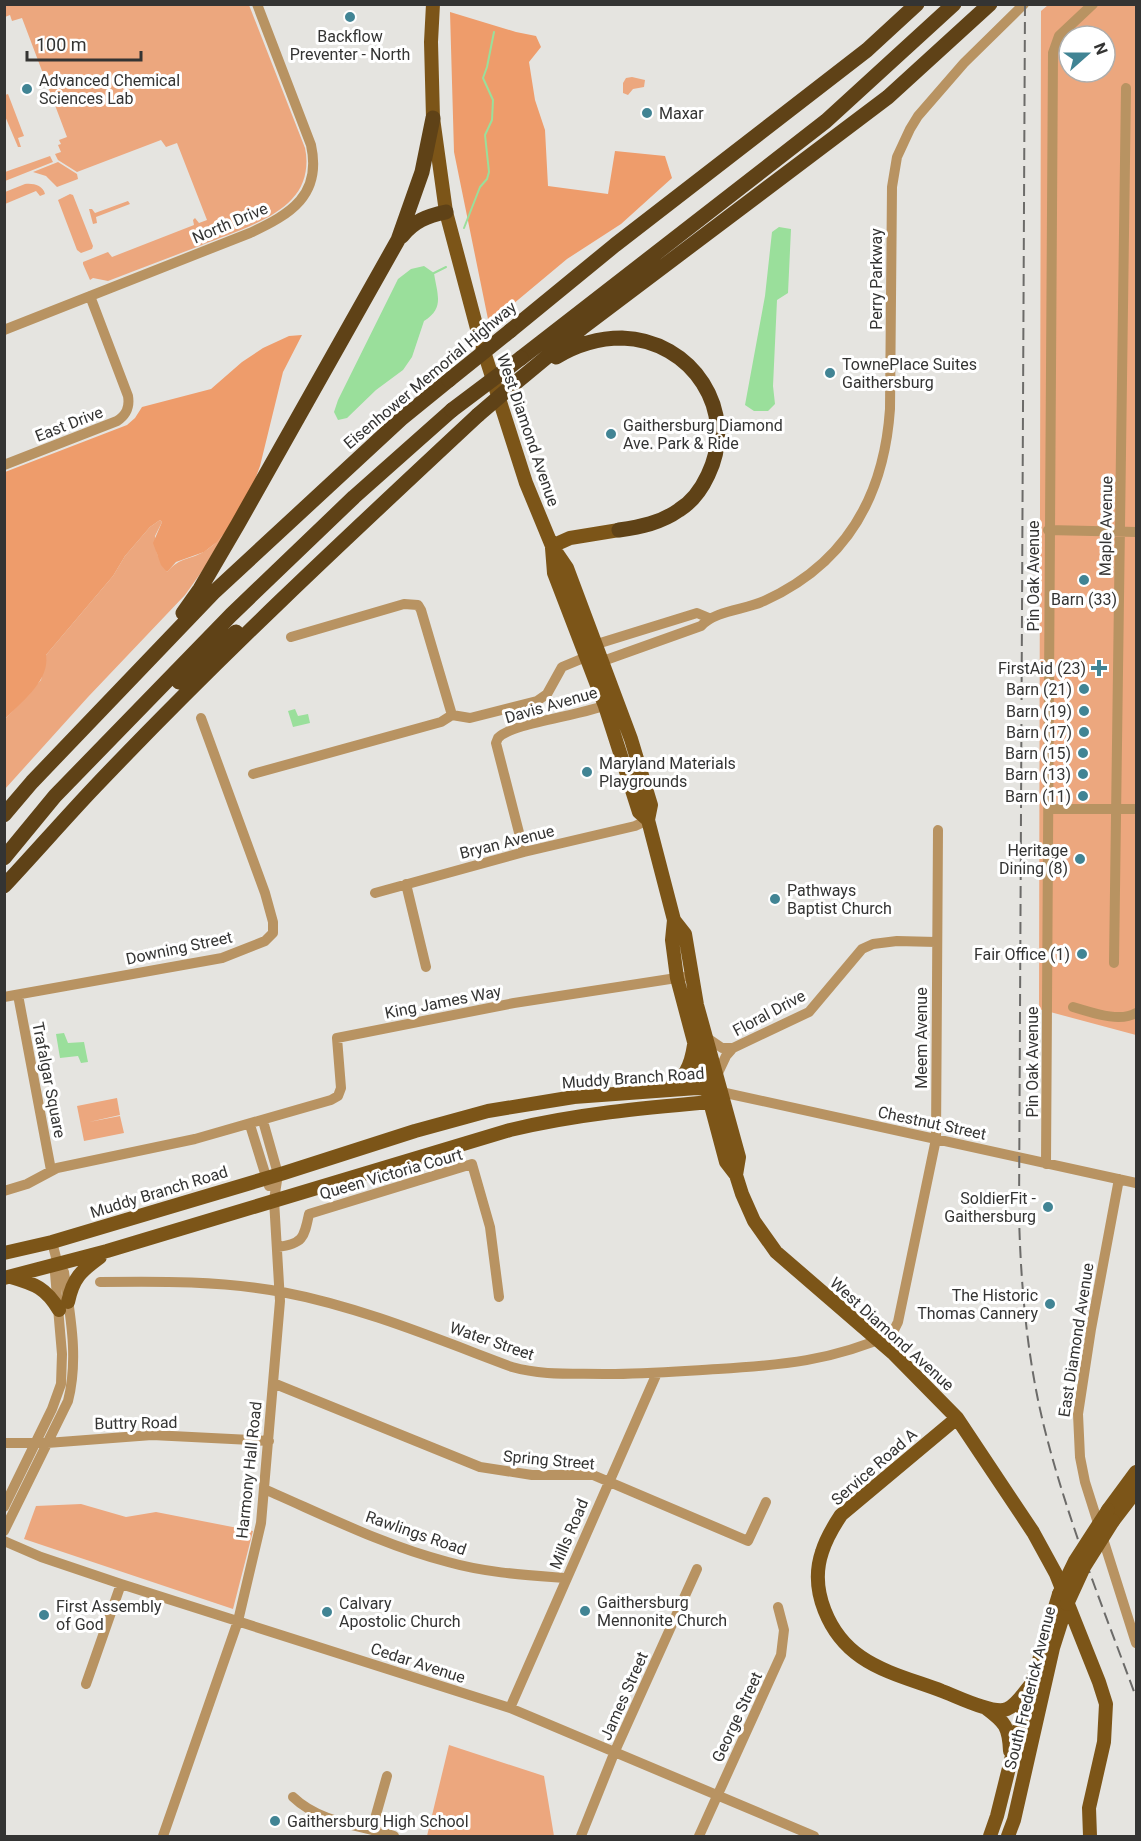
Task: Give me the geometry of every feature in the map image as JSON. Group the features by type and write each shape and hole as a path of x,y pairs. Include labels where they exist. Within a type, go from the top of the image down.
{"highway":[{"name":"Eisenhower Memorial Highway","path":"4,815 32,782 213,593 401,419 615,245 867,50 917,4"},
{"path":"4,858 56,796 231,615 354,497 452,410 826,121 954,4"},
{"path":"4,886 90,792 181,699 314,568 478,415 584,327 888,97 990,4"},
{"path":"157,651 200,589 230,539 339,349 398,240 422,172 433,118"},
{"path":"398,240 411,225 429,215 446,212"},
{"path":"517,382 564,352 586,343 603,339 627,339 651,343 666,349 689,366 706,387 716,411 718,444 717,455 704,484 681,510 664,519 619,530"},
{"path":"108,743 385,502"}],"main road":[{"name":"West Diamond Avenue","path":"433,4 431,42 433,118 446,212 479,336 526,483 552,546 567,568 597,644 603,661 611,702"},
{"path":"552,546 570,538 619,530"},
{"name":"West Diamond Avenue","path":"552,546 554,573 586,657 611,702 651,805 648,820 674,920 672,940 677,978 700,1040 717,1075 739,1157 736,1175"},
{"name":"West Diamond Avenue","path":"674,920 685,934 706,1088 726,1162 736,1175 750,1213 760,1231 776,1252 879,1340 957,1418 1033,1532 1056,1574 1106,1704 1104,1742 1089,1808 1090,1836"},
{"path":"661,1091 671,1087 686,1073 700,1040"},
{"name":"Muddy Branch Road","path":"4,1253 52,1242 488,1111 574,1097 706,1088 721,1092"},
{"name":"Muddy Branch Road","path":"7,1277 107,1251 543,1122 597,1113 710,1102 721,1092"},
{"path":"7,1277 35,1284 64,1306 71,1287 81,1271 107,1251"},
{"name":"Service Road A","path":"957,1418 841,1515 831,1530 821,1554 819,1587 823,1607 832,1626 843,1641 861,1657 982,1706"},
{"path":"1111,1516 1137,1472"},
{"path":"1111,1516 1137,1491"},
{"name":"South Frederick Avenue","path":"990,1836 998,1815 1032,1683 1059,1594 1075,1561 1111,1516"},
{"name":"South Frederick Avenue","path":"1008,1836 1017,1809 1053,1648 1067,1604 1111,1516"},
{"path":"982,1706 998,1710 1008,1709 1016,1703 1032,1683"},
{"path":"982,1706 997,1716 1008,1728 1011,1762"}],"street":[{"name":"North Drive","path":"4,330 266,226 291,210 308,189 313,176 314,159 311,145 257,4"},
{"name":"Perry Parkway","path":"603,661 702,626 709,618 755,605 802,581 844,540 864,510 884,458 888,438 892,188 897,157 918,116 964,63 1024,4"},
{"name":"Pin Oak Avenue","path":"1046,1164 1049,809 1048,530 1053,53 1059,36 1093,4"},
{"name":"Maple Avenue","path":"1114,963 1126,88"},
{"name":"East Drive","path":"4,465 117,421 124,417 128,410 126,389 90,296"},
{"path":"1048,530 1137,531"},
{"path":"291,637 404,604 418,604 422,610 452,715"},
{"name":"Perry Parkway","path":"597,644 697,613 709,618"},
{"path":"253,774 441,722 452,715 470,718 537,702 547,693 562,667 586,657 597,644"},
{"path":"586,657 603,661"},
{"name":"Davis Avenue","path":"524,852 496,743 502,734 511,730 576,715 611,702"},
{"name":"Downing Street","path":"4,998 222,958 265,941 273,933 273,922 265,893 201,718"},
{"path":"1049,809 1137,809"},
{"name":"Bryan Avenue","path":"375,893 524,852 634,826 648,820"},
{"name":"Meem Avenue","path":"879,1340 892,1334 898,1322 936,1139 938,830"},
{"path":"406,884 426,967"},
{"name":"Floral Drive","path":"717,1075 726,1056 733,1048 809,1012 862,949 873,944 897,941 936,942"},
{"name":"King James Way","path":"4,1191 27,1184 51,1170 250,1125 332,1100 338,1096 341,1088 337,1038 514,1003 692,976"},
{"name":"Trafalgar Square","path":"18,995 51,1170"},
{"path":"1072,1007 1121,1017 1137,1013"},
{"name":"Floral Drive","path":"700,1040 722,1048 733,1048"},
{"name":"Chestnut Street","path":"721,1092 1137,1183"},
{"path":"263,1121 274,1200"},
{"path":"250,1125 272,1176"},
{"name":"Queen Victoria Court","path":"277,1247 299,1242 304,1234 309,1214 472,1164 490,1227 499,1297"},
{"name":"East Diamond Avenue","path":"1119,1179 1077,1414 1080,1457 1085,1482 1137,1643"},
{"name":"Harmony Hall Road","path":"163,1836 238,1621 261,1524 279,1291 274,1200"},
{"path":"4,1507 68,1401 72,1385 73,1354 64,1306 64,1272 58,1265 52,1242"},
{"name":"Water Street","path":"100,1282 212,1282 279,1291 362,1313 528,1371 552,1373 657,1373 787,1364 846,1352 879,1340"},
{"name":"Mills Road","path":"510,1708 657,1373"},
{"name":"Spring Street","path":"273,1383 480,1467 532,1475 593,1475 748,1541 766,1502"},
{"name":"Buttry Road","path":"4,1443 41,1443 152,1435 269,1441"},
{"path":"4,1532 41,1443"},
{"name":"Rawlings Road","path":"264,1490 399,1546 447,1562 491,1572 566,1578"},
{"name":"Cedar Avenue","path":"4,1541 41,1557 121,1584 510,1708 814,1836"},
{"name":"James Street","path":"581,1836 615,1751 697,1569"},
{"path":"86,1684 121,1584"},
{"name":"George Street","path":"699,1836 781,1655 784,1630 778,1607"},
{"path":"372,1829 387,1776"},
{"path":"293,1797 318,1815 394,1836"}],"shaded area":[{"path":"5,4 249,5 305,148 305,175 300,188 284,207 238,231 108,281 93,278 90,280 83,262 108,252 112,257 194,225 195,218 199,223 207,220 177,143 166,147 161,140 77,172 58,160 55,154 61,152 58,145 61,144 59,140 67,137 22,18 12,21 10,15 5,17"},
{"path":"1048,5 1136,5 1136,1035 1039,1009 1041,11"},
{"path":"450,12 536,36 541,47 529,62 535,100 545,130 548,186 608,194 615,151 665,156 672,178 621,224 567,259 489,324 454,152"},
{"path":"626,78 645,80 644,87 633,89 628,95 623,93 623,83"},
{"path":"8,94 24,136 18,138 21,147 18,147 5,116 5,95"},
{"path":"50,156 53,162 5,181 5,172"},
{"path":"58,162 77,174 78,179 57,187 46,176 33,172"},
{"path":"25,184 37,185 45,194 40,196 36,191 5,204 5,192"},
{"path":"70,194 73,195 93,246 92,249 81,253 77,250 58,200"},
{"path":"128,201 130,204 96,217 97,223 93,224 89,209 95,213"},
{"path":"779,227 791,229 788,293 777,300 773,386 775,404 768,411 754,411 745,405 765,296 772,232"},
{"path":"424,266 434,273 438,300 435,311 424,321 412,357 403,370 376,390 347,418 338,420 334,412 338,400 398,279 411,269"},
{"path":"302,335 283,372 260,466 253,485 230,527 217,542 204,552 176,562 167,572 161,565 153,543 162,522 160,520 150,527 125,556 113,576 46,655 44,673 39,682 5,719 5,472 127,425 142,407 211,389 242,362 263,348 289,336"},
{"path":"160,520 162,522 155,536 157,554 167,572 177,563 209,549 230,527 185,595 5,789 5,719 41,680 46,655 113,576 125,556 150,527"},
{"path":"295,709 298,716 308,714 310,723 293,727 288,711"},
{"path":"64,1033 68,1043 84,1042 88,1062 81,1063 78,1056 60,1058 56,1034"},
{"path":"117,1098 120,1115 89,1122 120,1116 124,1133 84,1141 77,1106"},
{"path":"81,1504 126,1517 156,1512 253,1531 233,1609 24,1539 36,1506"},
{"path":"449,1745 544,1776 554,1836 427,1836"}],"waterway":[{"path":"464,228 480,187 487,179 489,172 485,135 492,120 493,100 483,78 494,32"},
{"path":"434,273 446,267"}],"railway":[{"path":"1025,4 1019,1216 1022,1273 1035,1386 1048,1442 1078,1539 1136,1697"}],"place":[{"name":"Backflow Preventer - North","path":"350,17"},
{"name":"Advanced Chemical Sciences Lab","path":"27,89"},
{"name":"Maxar","path":"647,113"},
{"name":"TownePlace Suites Gaithersburg","path":"830,373"},
{"name":"Gaithersburg Diamond Ave. Park & Ride","path":"611,434"},
{"name":"Barn (33)","path":"1084,580"},
{"name":"FirstAid (23)","path":"1099,668"},
{"name":"Barn (21)","path":"1084,689"},
{"name":"Barn (19)","path":"1084,711"},
{"name":"Barn (17)","path":"1084,732"},
{"name":"Barn (15)","path":"1083,753"},
{"name":"Maryland Materials Playgrounds","path":"587,772"},
{"name":"Barn (13)","path":"1083,774"},
{"name":"Barn (11)","path":"1083,796"},
{"name":"Heritage Dining (8)","path":"1080,859"},
{"name":"Pathways Baptist Church","path":"775,899"},
{"name":"Fair Office (1)","path":"1082,954"},
{"name":"SoldierFit - Gaithersburg","path":"1048,1207"},
{"name":"The Historic Thomas Cannery","path":"1050,1304"},
{"name":"Gaithersburg Mennonite Church","path":"585,1611"},
{"name":"Calvary Apostolic Church","path":"327,1612"},
{"name":"First Assembly of God","path":"44,1615"},
{"name":"Gaithersburg High School","path":"275,1821"}]}
